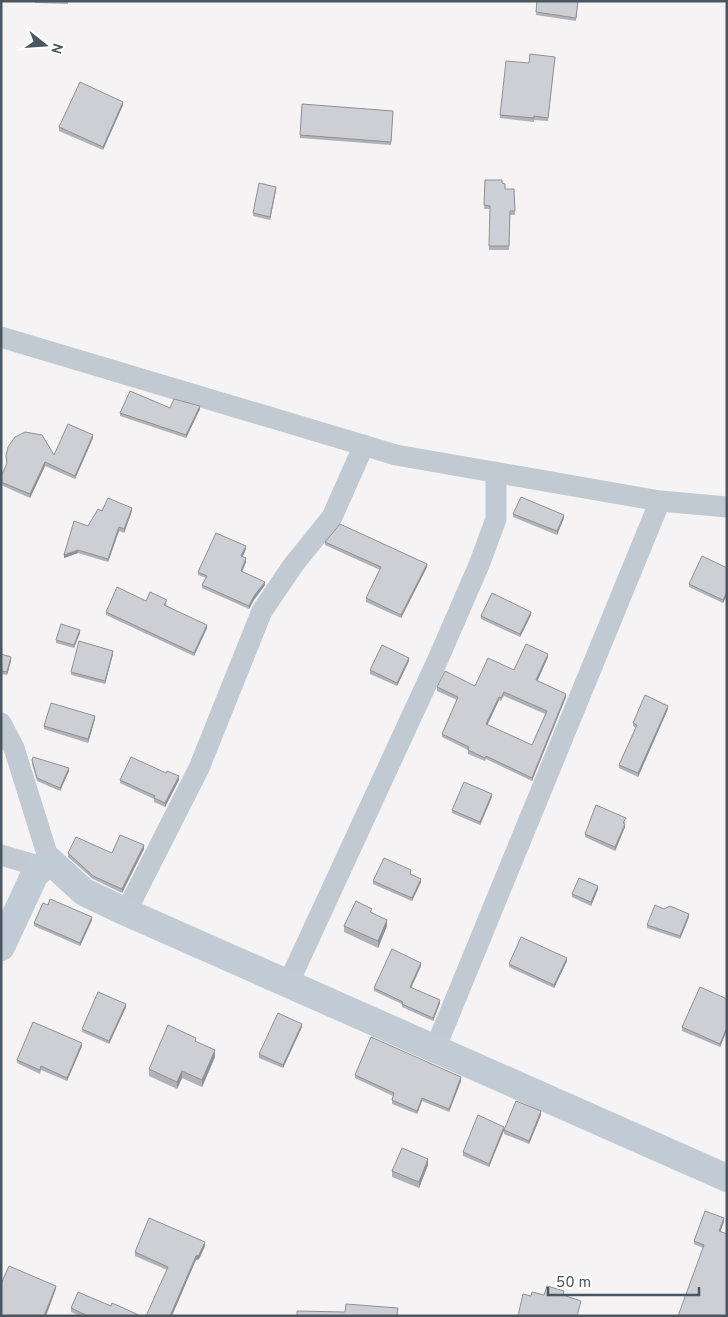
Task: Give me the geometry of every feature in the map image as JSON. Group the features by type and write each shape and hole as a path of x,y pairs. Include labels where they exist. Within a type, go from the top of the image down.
{"street":[{"path":"1,338 396,455 660,501 727,508"},
{"path":"126,912 199,768 262,611 294,564 332,517 364,445"},
{"path":"288,984 439,657 479,565 496,519 496,472"},
{"path":"435,1049 660,501"},
{"path":"1,723 14,748 45,864"},
{"path":"1,855 45,864 84,892 126,912 727,1178"},
{"path":"1,947 34,876 45,864"}],"building":[{"path":"537,1 578,1 576,18 536,12"},
{"path":"530,54 555,57 548,118 500,115 506,61 529,63"},
{"path":"80,82 123,102 103,147 59,127"},
{"path":"302,104 393,111 391,142 300,135"},
{"path":"485,180 502,180 502,183 505,184 505,189 514,189 515,211 510,211 509,246 489,246 490,206 484,205"},
{"path":"259,183 276,187 270,217 253,213"},
{"path":"130,391 170,408 174,399 200,406 186,435 120,413"},
{"path":"68,424 93,435 75,476 45,462 30,494 1,482 1,477 7,463 8,447 15,437 25,432 42,435 54,455"},
{"path":"521,497 564,515 557,531 513,514"},
{"path":"108,498 132,508 124,529 119,527 108,559 78,550 64,555 74,521 88,526 98,509 102,511"},
{"path":"340,524 427,564 401,615 366,598 381,567 325,542"},
{"path":"216,533 246,546 241,556 246,558 241,571 265,582 249,606 202,585 207,576 198,572"},
{"path":"702,556 727,568 727,592 723,600 689,584"},
{"path":"117,587 146,601 150,592 167,600 164,605 207,625 194,653 106,612"},
{"path":"492,593 531,612 520,634 481,616"},
{"path":"61,624 80,630 74,645 56,640"},
{"path":"79,641 113,651 105,681 71,672"},
{"path":"526,644 548,654 536,680 566,694 532,778 486,756 485,758 468,750 469,747 442,734 458,697 437,687 445,671 475,686 488,658 514,670","holes":["504,692 547,711 532,745 486,724 499,697 501,698"]},
{"path":"382,645 409,658 397,683 370,670"},
{"path":"1,654 11,657 7,672 1,671"},
{"path":"645,695 668,706 638,773 619,765 637,725 633,723"},
{"path":"51,703 95,716 88,739 44,726"},
{"path":"33,757 69,768 60,788 37,778 32,760"},
{"path":"131,757 166,773 167,771 179,776 165,803 154,798 155,796 120,780"},
{"path":"464,782 492,794 480,822 452,810"},
{"path":"596,805 626,818 615,847 585,834"},
{"path":"120,835 144,845 122,889 93,876 68,853 76,837 112,853"},
{"path":"384,858 411,870 410,874 421,879 412,898 373,881"},
{"path":"579,878 598,886 591,902 572,894"},
{"path":"50,899 92,917 80,943 34,923 43,903 48,905"},
{"path":"356,901 372,909 370,912 387,920 378,941 344,926"},
{"path":"655,905 664,909 670,906 689,914 680,936 647,925"},
{"path":"521,937 567,958 554,985 509,964"},
{"path":"392,949 421,963 410,987 440,1000 433,1018 402,1004 403,1002 374,988"},
{"path":"700,987 727,999 727,1027 720,1044 682,1027"},
{"path":"98,992 126,1004 109,1041 82,1029"},
{"path":"278,1013 302,1024 283,1065 259,1054"},
{"path":"33,1022 82,1043 67,1078 41,1066 40,1070 17,1060"},
{"path":"168,1025 196,1038 195,1041 215,1050 202,1080 182,1071 177,1082 149,1069"},
{"path":"371,1037 461,1077 449,1109 422,1098 417,1111 392,1100 394,1093 355,1075"},
{"path":"516,1101 541,1111 529,1141 504,1130"},
{"path":"478,1115 504,1127 489,1164 463,1152"},
{"path":"402,1148 428,1159 419,1182 392,1171"},
{"path":"705,1211 724,1218 719,1231 727,1234 727,1315 678,1316 704,1245 694,1241"},
{"path":"149,1218 205,1242 199,1255 196,1256 170,1316 146,1316 168,1267 135,1252"},
{"path":"9,1266 56,1286 44,1316 1,1316 1,1284"},
{"path":"547,1286 564,1291 563,1295 581,1301 577,1316 518,1316 523,1294 531,1296 532,1292 544,1295"},
{"path":"78,1292 111,1306 112,1303 141,1316 88,1316 71,1308"},
{"path":"346,1304 398,1308 397,1316 297,1316 297,1311 345,1312"}]}
